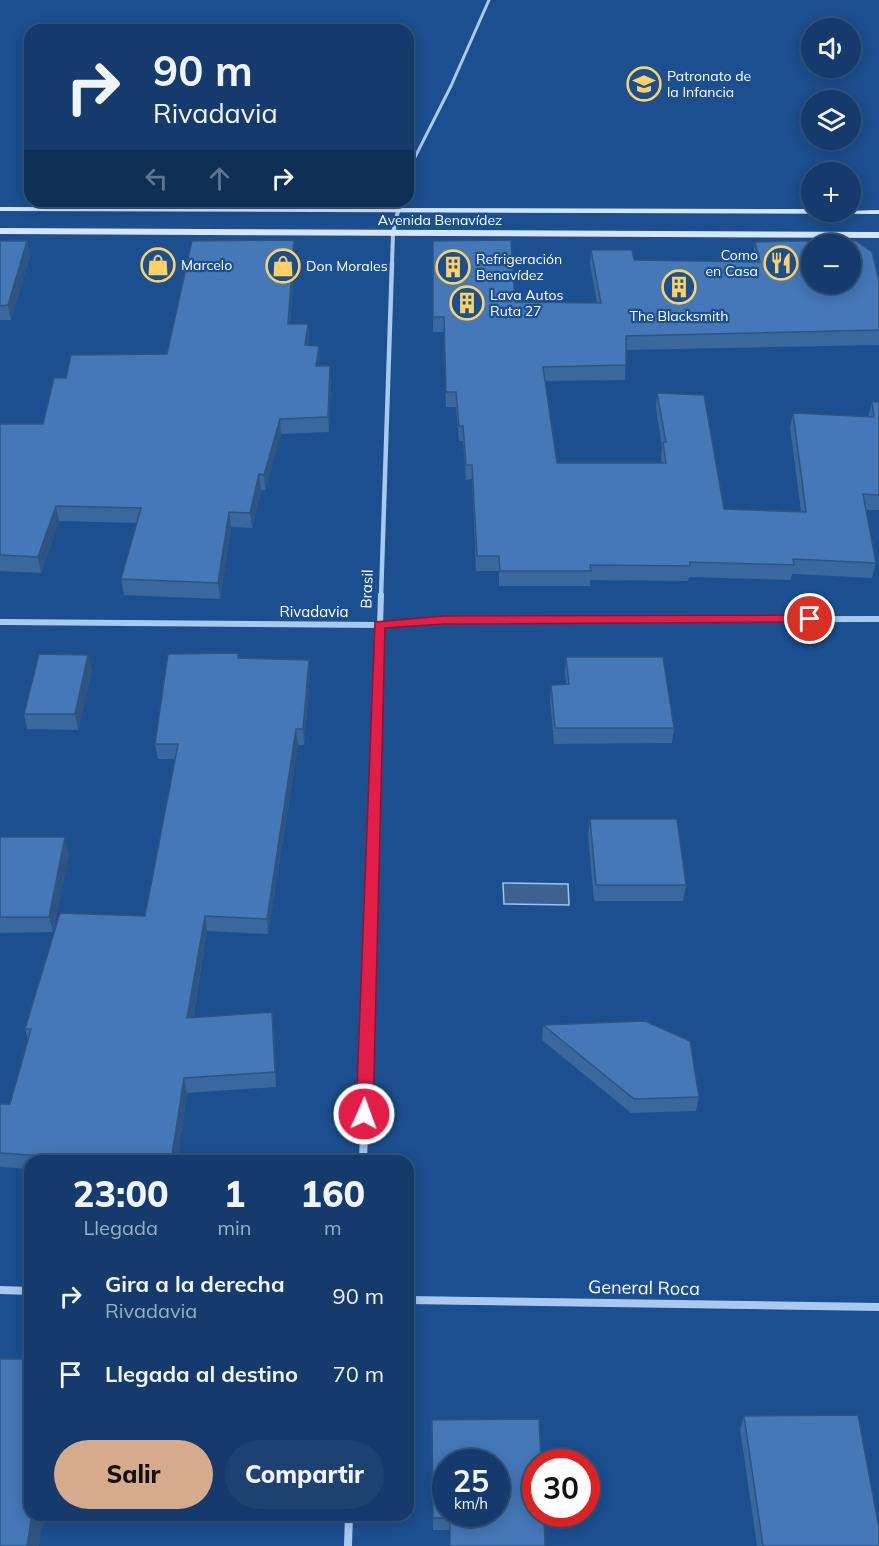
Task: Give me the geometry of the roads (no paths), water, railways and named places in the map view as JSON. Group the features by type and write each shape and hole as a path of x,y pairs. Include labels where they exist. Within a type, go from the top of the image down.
{"main road":[{"name":"Avenida Benavídez","path":"0,209 879,212"},
{"name":"Avenida Benavídez","path":"0,231 879,235"}],"street":[{"name":"Brasil","path":"363,1155 393,233 398,211"},
{"name":"Rivadavia","path":"0,622 379,625 443,620 879,619"},
{"path":"0,1290 24,1291"},
{"name":"General Roca","path":"414,1300 879,1307"},
{"path":"348,1546 349,1521"}],"lane":[{"path":"414,159 451,86 489,0"},
{"path":"398,207 398,211"}],"water":[{"path":"503,883 568,884 569,905 504,904"}],"place":[{"name":"Patronato de la Infancia","path":"644,84"},
{"name":"Como en Casa","path":"781,263"},
{"name":"Marcelo","path":"158,265"},
{"name":"Don Morales","path":"283,266"},
{"name":"Refrigeración Benavídez","path":"453,267"},
{"name":"The Blacksmith","path":"679,287"},
{"name":"Lava Autos Ruta 27","path":"467,303"}]}
